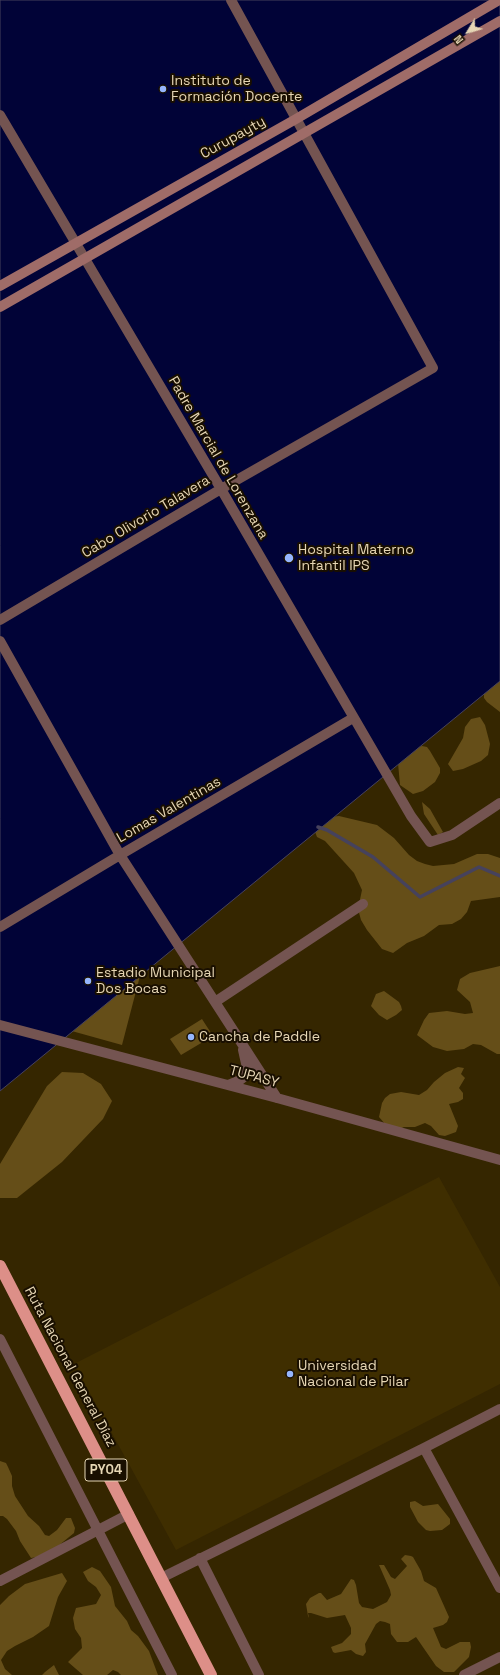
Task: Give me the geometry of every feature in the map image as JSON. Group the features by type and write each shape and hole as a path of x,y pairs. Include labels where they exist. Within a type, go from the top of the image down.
{"highway":[{"name":"Ruta Nacional General Díaz","path":"2,1273 129,1514 211,1675"}],"street":[{"path":"231,0 304,134"},
{"name":"Curupayty","path":"0,286 75,242 296,118 499,0"},
{"path":"0,307 500,21"},
{"name":"Padre Marcial de Lorenzana","path":"0,116 221,489 411,816 430,842 452,835 489,809"},
{"name":"Cabo Olivorio Talavera","path":"0,620 221,489 433,368 304,134"},
{"path":"0,641 120,855 277,1098"},
{"name":"Lomas Valentinas","path":"0,927 353,718"},
{"path":"489,809 500,803"},
{"path":"489,809 500,814"},
{"path":"215,1002 363,904"},
{"name":"TUPASY","path":"0,1024 277,1098 500,1160"},
{"path":"228,1085 245,1076 247,1068 242,1044"},
{"path":"0,1339 172,1675"},
{"path":"161,1578 424,1448 500,1408"},
{"path":"424,1448 500,1588"},
{"path":"0,1581 129,1514"},
{"path":"200,1558 259,1675"},
{"path":"464,1675 500,1657"}],"shaded area":[{"path":"0,0 500,0 500,681 0,1091"},
{"path":"500,675 500,712 487,702 484,698 484,693"},
{"path":"480,717 485,725 490,744 488,755 481,761 463,769 453,771 448,764 463,738 465,727 471,719"},
{"path":"422,746 427,747 430,751 440,768 440,773 435,782 423,791 413,794 400,785 398,763 411,748"},
{"path":"422,802 430,809 443,832 438,835 424,814"},
{"path":"339,816 377,825 394,838 409,855 417,861 425,864 433,866 454,864 477,854 488,854 500,858 500,897 471,901 467,912 461,919 452,924 439,925 424,936 407,943 393,953 382,949 361,920 358,909 362,890 354,873 325,841 317,837 314,829 330,817"},
{"path":"500,966 500,1054 497,1054 481,1045 473,1044 464,1049 447,1051 433,1047 417,1035 429,1013 447,1011 465,1014 473,1013 470,1002 457,990 460,979 470,973"},
{"path":"141,972 122,1045 25,1018"},
{"path":"384,991 399,1002 402,1010 387,1020 379,1015 371,1006 376,994"},
{"name":"Cancha de Paddle","path":"202,1019 213,1036 181,1055 170,1039"},
{"path":"458,1067 464,1068 461,1074 465,1078 459,1088 463,1093 463,1099 449,1104 458,1126 456,1132 445,1136 439,1135 431,1126 425,1123 415,1127 404,1127 392,1132 379,1117 382,1103 390,1094 401,1092 419,1095 427,1090 445,1073"},
{"path":"62,1072 83,1073 101,1084 112,1101 103,1119 62,1162 17,1198 0,1198 0,1164 47,1086"},
{"name":"Universidad Nacional de Pilar","path":"439,1177 500,1287 500,1384 176,1550 74,1364"},
{"path":"0,1461 6,1463 12,1476 12,1486 15,1496 28,1516 39,1526 45,1535 49,1536 57,1530 66,1518 71,1518 75,1528 74,1533 47,1555 31,1558 20,1541 16,1531 7,1519 0,1516"},
{"path":"415,1501 423,1506 438,1504 450,1519 450,1524 442,1530 426,1530 418,1522 410,1507 410,1502"},
{"path":"405,1555 413,1557 421,1571 424,1581 436,1588 449,1617 447,1622 443,1625 433,1628 441,1647 446,1649 460,1642 470,1642 471,1647 469,1657 454,1672 444,1672 436,1666 416,1637 408,1642 397,1642 391,1634 390,1624 380,1621 376,1624 365,1644 366,1652 363,1656 356,1654 351,1650 335,1653 331,1647 342,1643 351,1634 351,1628 345,1615 327,1618 308,1613 309,1618 308,1616 306,1604 310,1598 321,1593 327,1600 341,1594 351,1579 354,1580 356,1585 359,1603 362,1607 373,1609 387,1602 391,1595 390,1590 379,1565 384,1565 391,1577 395,1579 407,1566 401,1559"},
{"path":"92,1567 100,1571 111,1587 115,1606 127,1621 131,1630 138,1636 149,1651 158,1675 121,1675 113,1670 107,1675 83,1675 68,1662 82,1648 81,1638 75,1629 73,1618 76,1608 96,1604 101,1595 96,1587 88,1581 83,1572"},
{"path":"62,1573 67,1581 58,1597 49,1626 33,1637 7,1651 1,1660 5,1669 12,1675 0,1675 0,1605 25,1584"},
{"path":"54,1665 59,1675 42,1675 45,1672"}],"waterway":[{"path":"318,827 327,830 373,857 420,897 479,867 500,876"}],"place":[{"name":"Instituto de Formación Docente","path":"163,89"},
{"name":"Hospital Materno Infantil IPS","path":"289,558"},
{"name":"Estadio Municipal Dos Bocas","path":"88,981"},
{"name":"Cancha de Paddle","path":"191,1037"},
{"name":"Universidad Nacional de Pilar","path":"290,1374"}]}
